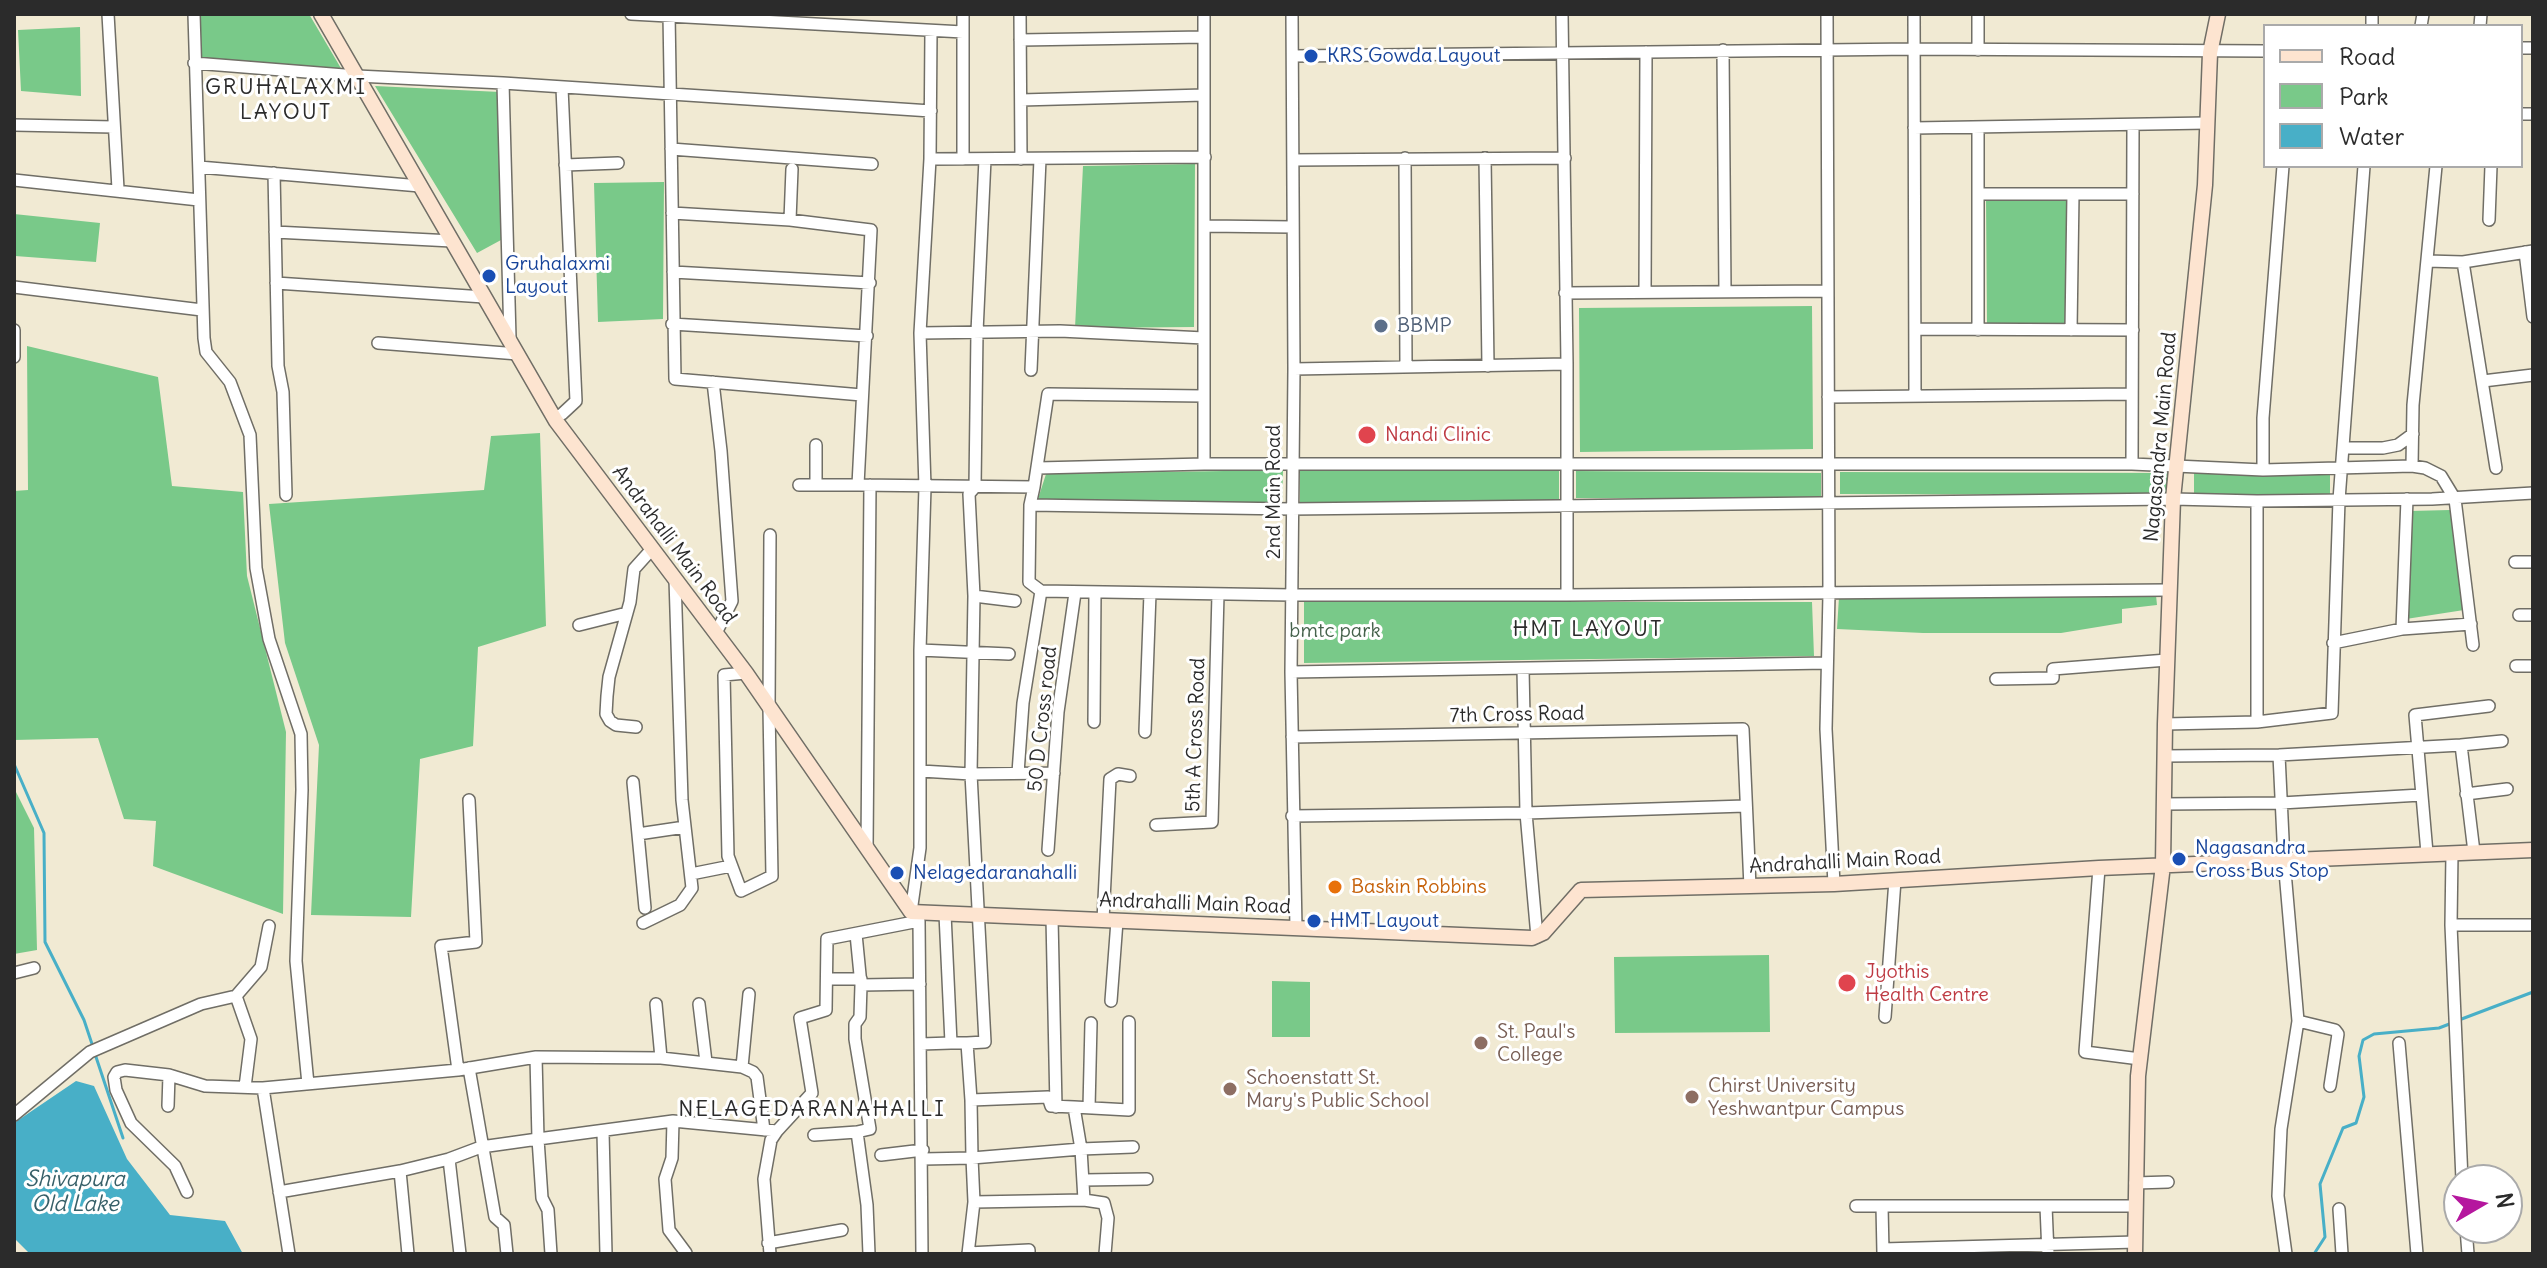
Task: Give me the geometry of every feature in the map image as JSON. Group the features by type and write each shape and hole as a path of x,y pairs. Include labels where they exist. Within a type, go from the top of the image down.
{"main road":[{"name":"Andrahalli Main Road","path":"321,14 553,416 746,673 915,916 976,915 1537,937 1581,890 1834,884 2099,868 2533,850"},
{"name":"Nagasandra Main Road","path":"2136,1248 2140,1059 2163,865 2168,590 2173,499 2205,185 2210,53 2218,14"}],"street":[{"path":"108,14 118,189"},
{"path":"194,14 202,310 206,352 230,382 250,435 256,568 269,639 301,734 296,961 308,1084"},
{"path":"631,14 805,18 963,32"},
{"path":"963,14 963,159"},
{"path":"1020,14 1021,159"},
{"path":"1204,14 1204,464"},
{"name":"2nd Main Road","path":"1292,14 1294,369 1291,672 1296,928"},
{"path":"1562,14 1567,595"},
{"path":"1827,14 1829,594 1826,729 1834,884"},
{"path":"1914,14 1915,396"},
{"path":"1978,14 1978,50"},
{"path":"669,15 675,379 862,395"},
{"path":"922,1254 920,984 915,916 920,848 920,650 925,487 920,333 930,159 931,31"},
{"path":"1020,40 1204,37"},
{"path":"1294,56 1914,49 2263,51"},
{"path":"1723,50 1725,292"},
{"path":"1645,292 1646,52"},
{"path":"194,63 931,111"},
{"path":"503,83 510,341"},
{"path":"553,416 562,414 576,401 562,88"},
{"path":"1021,100 1204,95"},
{"path":"1914,128 2207,123"},
{"path":"14,125 114,127"},
{"path":"2132,464 2133,126"},
{"path":"1978,128 1978,330"},
{"path":"671,149 872,164"},
{"path":"930,159 1205,157"},
{"path":"1405,158 1406,367"},
{"path":"1485,158 1488,366"},
{"path":"1293,160 1565,158"},
{"path":"921,1044 985,1042 971,774 974,596 969,494 975,487 977,332 985,159"},
{"path":"1031,370 1040,159"},
{"path":"565,165 618,163"},
{"path":"199,167 420,186"},
{"path":"2263,470 2263,418 2283,168"},
{"path":"2165,724 2257,722 2332,713 2339,500 2364,168"},
{"path":"2412,466 2436,168"},
{"path":"2489,220 2491,168"},
{"path":"790,220 792,169"},
{"path":"274,173 278,366 283,392 286,495"},
{"path":"14,180 199,200"},
{"path":"1978,194 2133,194"},
{"path":"2071,330 2073,194"},
{"path":"672,213 790,220 871,230 862,395 867,850"},
{"path":"1205,226 1292,227"},
{"path":"275,232 452,241"},
{"path":"2427,261 2463,262 2529,252 2533,317"},
{"path":"2463,262 2496,468"},
{"path":"673,272 870,283"},
{"path":"276,283 484,297"},
{"path":"14,287 202,310"},
{"path":"1565,293 1828,291"},
{"path":"672,324 867,336"},
{"path":"1915,329 2133,330"},
{"path":"14,330 14,357"},
{"path":"920,333 1032,332 1204,338"},
{"path":"378,343 518,354"},
{"path":"1294,369 1567,364"},
{"path":"2483,381 2533,375"},
{"path":"713,382 732,601 716,633"},
{"path":"1203,396 1048,394 1030,505 1029,582 1041,591 1075,593 1292,595 2168,590"},
{"path":"1828,397 2132,394"},
{"path":"2344,448 2398,445 2413,434"},
{"path":"816,445 816,485"},
{"path":"1038,468 1204,464 2132,464 2263,470 2412,466 2438,474 2455,499 2473,645"},
{"path":"799,485 1034,487"},
{"path":"1030,505 1291,509 2173,499 2455,499 2533,494"},
{"path":"2402,629 2407,499"},
{"path":"2257,501 2257,722"},
{"path":"746,673 724,675 728,856 741,891 772,876 770,535"},
{"path":"636,727 616,725 606,714 609,677 627,613 634,569 652,549"},
{"path":"2515,562 2533,562"},
{"path":"643,923 680,905 692,888 678,705 675,579"},
{"path":"1018,773 1023,703 1041,591"},
{"path":"1094,722 1095,592"},
{"name":"50 D Cross road","path":"1048,850 1058,712 1075,593"},
{"path":"1145,732 1150,593"},
{"name":"5th A Cross Road","path":"1156,825 1212,822 1218,594"},
{"path":"974,596 1015,601"},
{"path":"579,625 627,613"},
{"path":"2519,615 2533,615"},
{"path":"2333,643 2402,629 2471,624"},
{"path":"920,650 1009,654"},
{"path":"1996,679 2053,678 2053,669 2167,660"},
{"path":"1291,672 1827,663"},
{"path":"2516,666 2533,666"},
{"path":"1523,669 1526,813 1537,937"},
{"path":"2427,853 2415,715 2489,706"},
{"name":"7th Cross Road","path":"1292,737 1743,729 1745,806"},
{"path":"2164,756 2279,755 2502,741"},
{"path":"2461,745 2474,852"},
{"path":"2279,755 2284,860 2298,1021 2281,1129 2278,1196 2286,1254"},
{"path":"921,771 1054,773"},
{"path":"1111,1001 1110,779 1118,774 1130,776"},
{"path":"633,782 645,908"},
{"path":"2466,794 2507,789"},
{"path":"2164,804 2281,803 2421,795"},
{"path":"469,800 476,942 441,946 495,1217 504,1225 507,1254"},
{"path":"1292,816 1745,806 1750,887"},
{"path":"638,834 685,827"},
{"path":"2452,853 2451,925 2461,1164"},
{"path":"691,874 731,866"},
{"path":"2099,868 2085,1052 2140,1059"},
{"path":"1885,1017 1895,880"},
{"path":"945,914 951,1043"},
{"path":"842,1230 769,1248 764,1179 771,1140 812,1093 800,1018 826,1010 827,939 856,934 915,916"},
{"path":"1052,918 1056,1107"},
{"path":"2451,925 2533,925"},
{"path":"14,1115 95,1050 201,1004 236,996 261,967 269,926"},
{"path":"814,1135 870,1129 855,1039 855,1024 860,1017 861,982 856,934"},
{"path":"14,973 34,968"},
{"path":"827,979 920,984"},
{"path":"742,1067 749,994"},
{"path":"236,996 251,1039 245,1087"},
{"path":"656,1004 661,1058"},
{"path":"699,1004 706,1062"},
{"path":"2298,1021 2335,1030 2338,1034 2330,1086"},
{"path":"971,1100 1048,1097 1051,1106 1056,1107 1129,1110 1129,1022"},
{"path":"1089,1108 1091,1023"},
{"path":"967,1043 974,1202 968,1253 1029,1250 1029,1254"},
{"path":"2399,1043 2417,1254"},
{"path":"536,1057 542,1198 548,1210 551,1254"},
{"path":"187,1192 175,1166 131,1123 116,1090 114,1077 117,1072 125,1070 169,1075 205,1086 263,1088 464,1069 536,1057 661,1058 706,1062 742,1067 753,1072 757,1077 764,1130"},
{"path":"168,1106 169,1075"},
{"path":"263,1088 289,1254"},
{"path":"1074,1107 1081,1149 1084,1200"},
{"path":"279,1192 400,1171 449,1159 481,1147 673,1121 777,1131"},
{"path":"673,1121 672,1158 665,1179 669,1230 686,1253"},
{"path":"603,1132 606,1254"},
{"path":"857,1132 867,1205 869,1254"},
{"path":"881,1155 972,1158 1133,1147"},
{"path":"449,1159 460,1254"},
{"path":"400,1171 408,1254"},
{"path":"1084,1180 1147,1179"},
{"path":"2135,1183 2168,1182"},
{"path":"974,1202 1084,1200 1104,1203 1108,1218 1105,1254"},
{"path":"1856,1206 2135,1206"},
{"path":"1882,1206 1883,1252 2136,1248"},
{"path":"2046,1206 2048,1249"},
{"path":"2339,1209 2342,1254"}],"green space":[{"path":"199,14 309,14 342,70 202,59"},
{"path":"80,27 81,96 21,91 18,30"},
{"path":"375,86 500,92 501,240 477,253"},
{"path":"1195,164 1194,327 1075,328 1083,166"},
{"path":"664,182 663,319 598,322 594,183"},
{"path":"1986,199 2066,199 2067,324 1987,323"},
{"path":"14,214 100,223 96,262 15,256"},
{"path":"1812,306 1813,449 1580,452 1579,308"},
{"path":"27,346 158,377 172,486 243,492 247,576 286,732 283,914 153,866 156,821 124,819 98,738 14,740 14,491 28,490"},
{"path":"540,433 546,626 478,647 473,746 420,759 411,917 311,915 319,745 285,643 269,504 484,490 491,436"},
{"path":"1283,470 1282,505 1037,502 1046,474"},
{"path":"1300,470 1559,470 1559,503 1300,504"},
{"path":"1576,471 1821,473 1821,499 1576,498"},
{"path":"1840,472 2169,473 2169,495 1840,494"},
{"path":"2194,473 2330,474 2330,495 2194,494"},
{"path":"2450,510 2464,610 2406,619 2410,511"},
{"path":"2156,595 2157,605 2122,609 2122,623 2061,633 1923,633 1837,629 1839,597"},
{"name":"bmtc park","path":"1304,602 1812,602 1814,656 1304,663"},
{"path":"14,788 34,828 37,950 14,954"},
{"path":"1769,955 1770,1032 1615,1033 1614,957"},
{"path":"1272,981 1310,982 1310,1037 1272,1037"}],"water":[{"name":"Shivapura Old Lake","path":"76,1081 94,1086 127,1159 170,1215 225,1221 243,1254 30,1254 14,1238 14,1123"}],"waterway":[{"path":"14,764 44,833 45,942 84,1020 93,1047"},
{"path":"2459,1020 2533,992"},
{"path":"2314,1254 2325,1237 2320,1184 2343,1128 2356,1123 2364,1097 2359,1056 2363,1040 2374,1034 2439,1028 2452,1023"},
{"path":"95,1054 123,1138"}],"place":[{"name":"KRS Gowda Layout","path":"1311,56"},
{"name":"Gruhalaxmi Layout","path":"489,276"},
{"name":"BBMP","path":"1381,326"},
{"name":"Nandi Clinic","path":"1367,435"},
{"name":"Nagasandra Cross Bus Stop","path":"2179,859"},
{"name":"Nelagedaranahalli","path":"897,873"},
{"name":"Baskin Robbins","path":"1335,887"},
{"name":"HMT Layout","path":"1314,921"},
{"name":"Jyothis Health Centre","path":"1847,983"},
{"name":"St. Paul's College","path":"1481,1043"},
{"name":"Schoenstatt St. Mary's Public School","path":"1230,1089"},
{"name":"Chirst University Yeshwantpur Campus","path":"1692,1097"}],"district":[{"name":"GRUHALAXMI LAYOUT","path":"286,100"},
{"name":"HMT LAYOUT","path":"1588,630"},
{"name":"NELAGEDARANAHALLI","path":"812,1110"}]}
